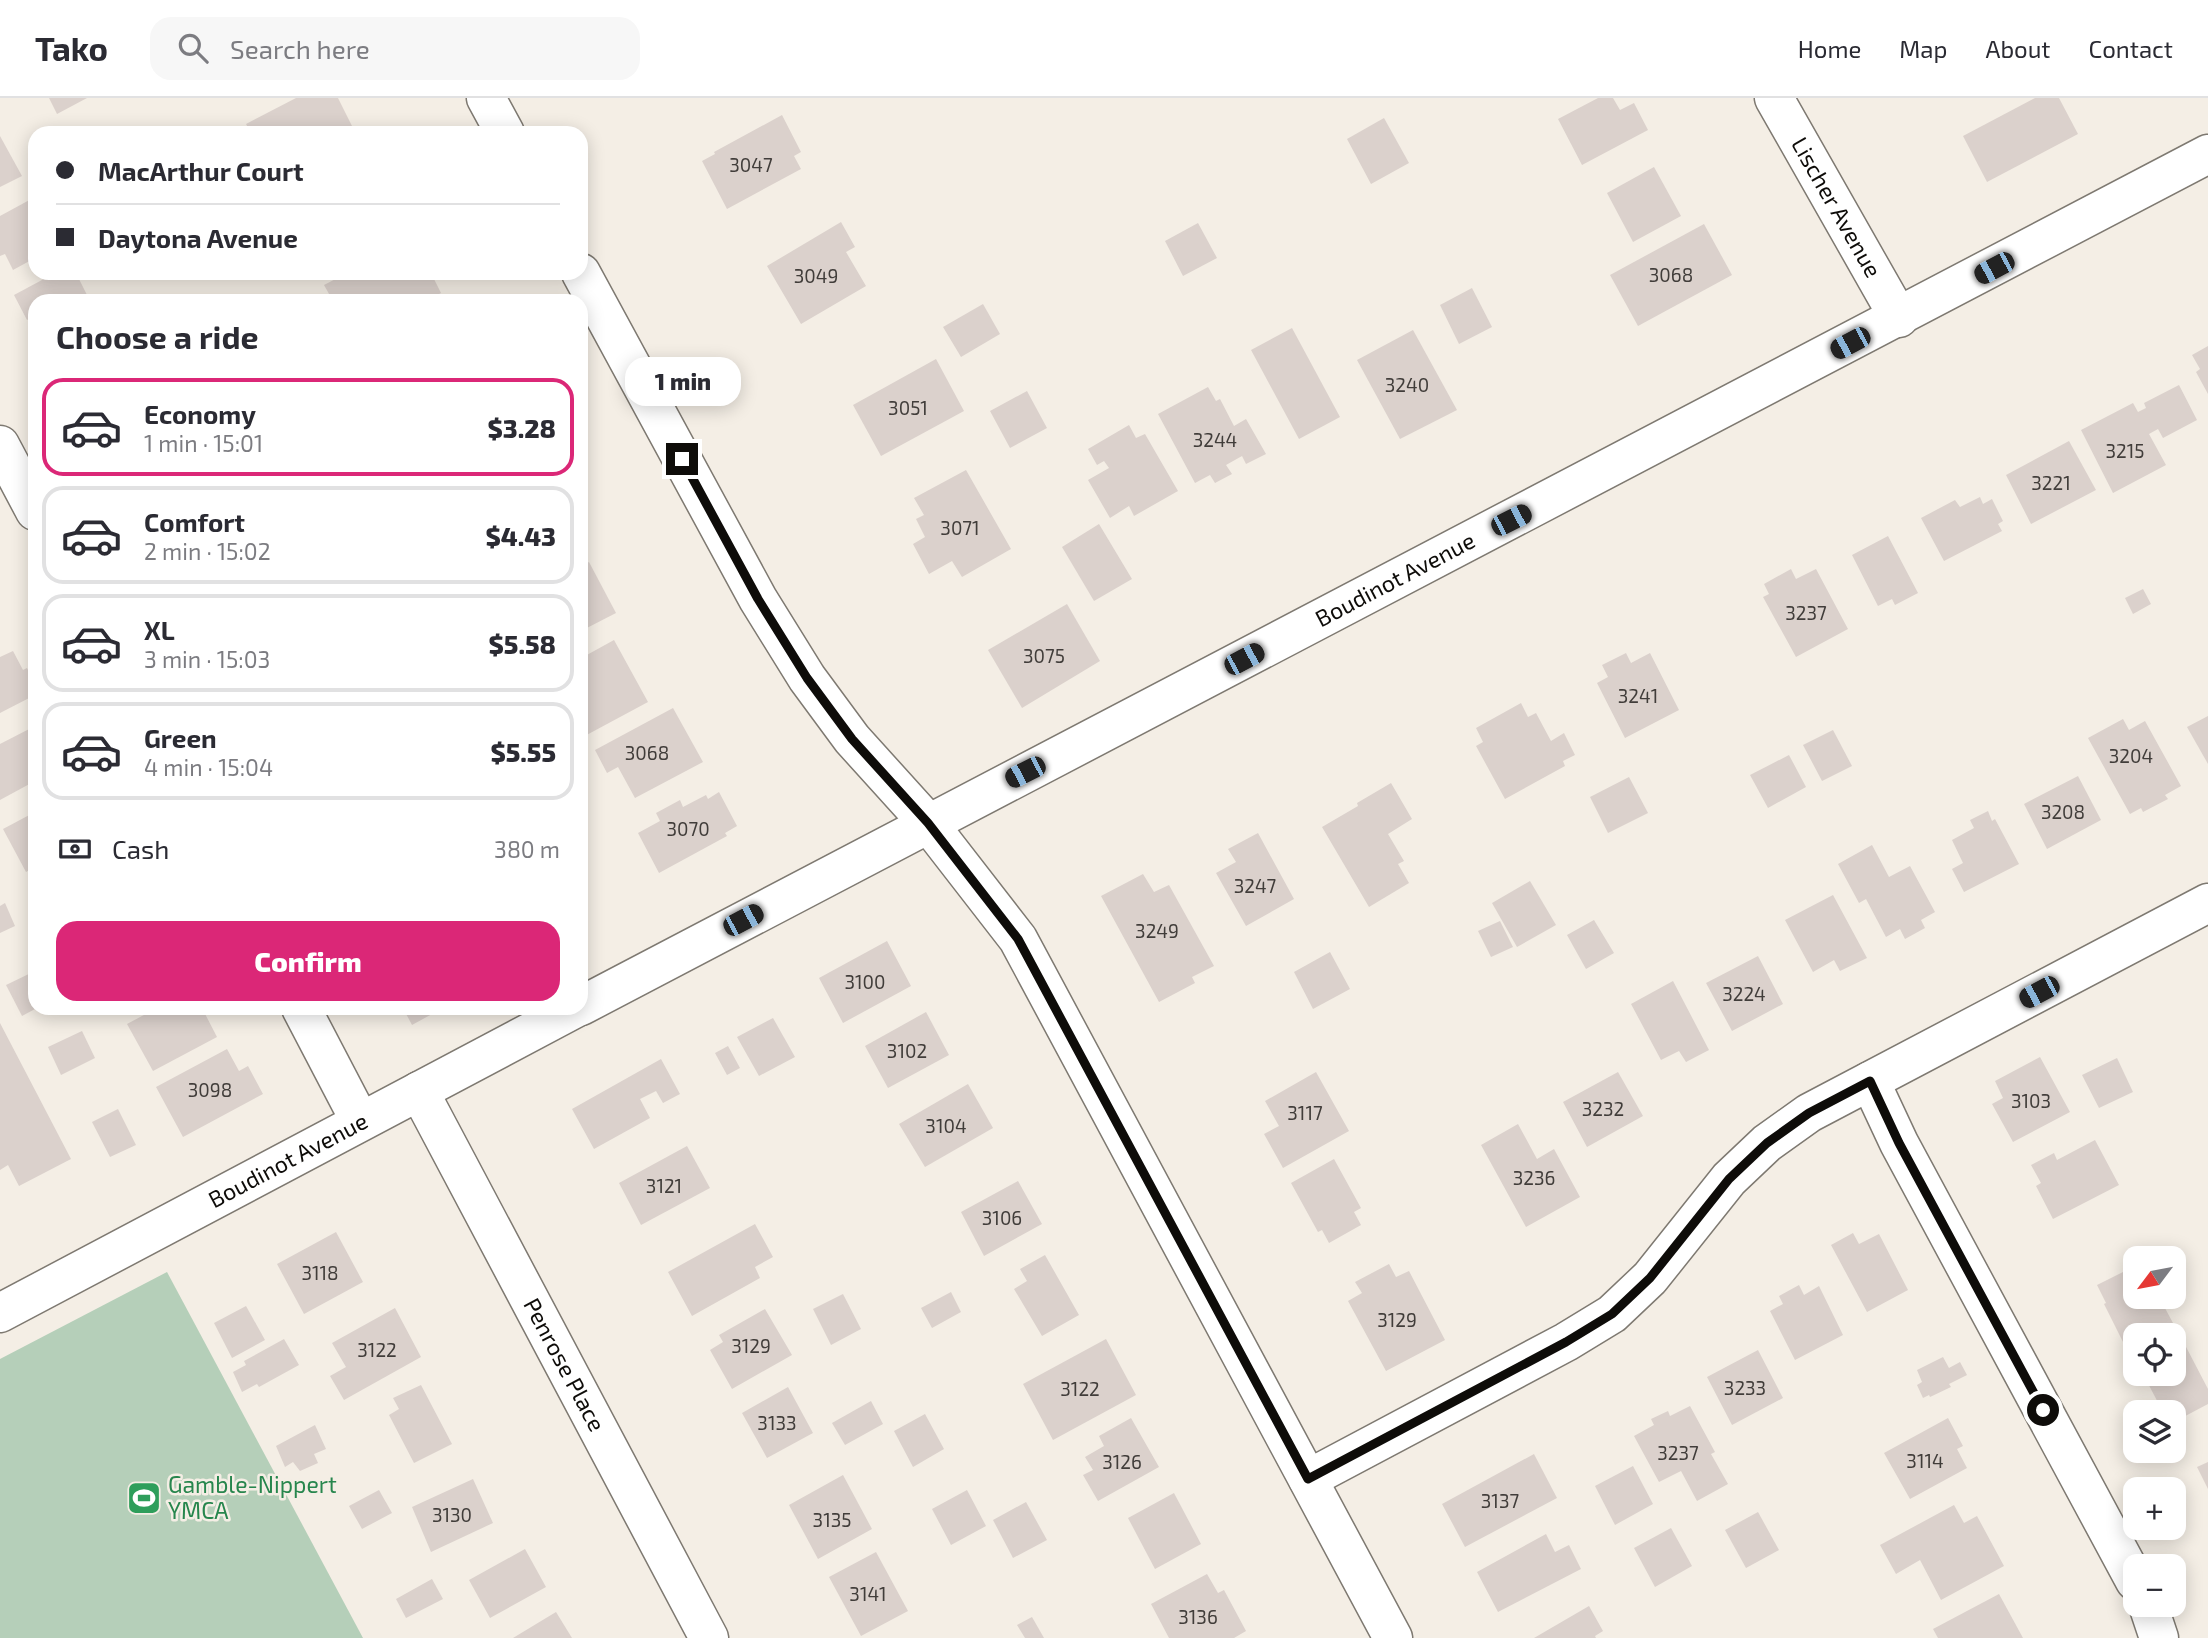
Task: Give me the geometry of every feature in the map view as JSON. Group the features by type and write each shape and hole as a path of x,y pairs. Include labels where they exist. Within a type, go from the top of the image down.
{"street":[{"path":"486,98 501,126"},
{"name":"Lischer Avenue","path":"1774,98 1899,318"},
{"name":"Boudinot Avenue","path":"588,1002 2208,154"},
{"path":"585,280 758,599 807,678 852,739 928,823 1018,939 1393,1638"},
{"path":"0,445 28,498"},
{"path":"1308,1479 1566,1342 1612,1314 1650,1278 1729,1179 1767,1143 1809,1113 2208,903"},
{"path":"305,1015 360,1122"},
{"name":"Boudinot Avenue","path":"0,1313 563,1015"},
{"path":"1870,1081 1899,1143 2123,1559"},
{"name":"Penrose Place","path":"419,1091 709,1638"},
{"path":"2152,1617 2159,1638"}],"green space":[{"name":"Gamble-Nippert YMCA","path":"167,1272 363,1638 0,1638 0,1359"}],"building":[{"path":"49,98 87,98 57,114"},
{"path":"296,98 338,98 352,126 247,126 246,124"},
{"path":"1598,98 1613,98 1620,110 1634,103 1648,130 1582,165 1558,119"},
{"path":"2035,98 2059,98 2078,134 1987,182 1963,136"},
{"path":"782,115 801,152 794,156 801,169 727,209 702,161"},
{"path":"1384,118 1409,163 1371,184 1347,139"},
{"path":"0,136 22,176 0,187"},
{"path":"1654,167 1681,216 1633,242 1607,193"},
{"path":"28,201 28,262 13,270 5,254 0,256 0,216"},
{"path":"841,222 855,247 846,252 866,286 801,324 767,266"},
{"path":"1198,223 1217,258 1183,276 1165,241"},
{"path":"1704,224 1732,275 1638,326 1610,275"},
{"path":"42,280 80,280 86,294 28,294 27,320 14,295"},
{"path":"334,280 434,280 441,293 329,294 324,285"},
{"path":"1472,288 1492,327 1459,344 1440,305"},
{"path":"983,304 1000,334 961,357 943,327"},
{"path":"1292,328 1340,417 1299,439 1251,350"},
{"path":"1413,330 1457,410 1400,439 1357,360"},
{"path":"2208,346 2208,394 2196,372 2200,369 2192,355"},
{"path":"936,359 964,411 881,456 853,405"},
{"path":"2179,385 2197,420 2163,438 2158,429 2149,434 2166,465 2113,493 2081,430 2133,403 2138,412 2146,408 2144,403"},
{"path":"1208,387 1216,401 1220,399 1234,426 1246,419 1266,454 1246,464 1242,456 1226,465 1232,474 1215,483 1210,475 1195,483 1158,414"},
{"path":"1027,391 1047,428 1010,448 990,411"},
{"path":"1129,425 1136,438 1145,434 1178,491 1134,516 1129,506 1110,518 1088,480 1109,468 1104,461 1097,465 1088,449"},
{"path":"2069,441 2096,490 2031,524 2006,475"},
{"path":"966,470 1011,549 962,577 952,561 929,574 913,544 925,537 916,519 924,515 914,498"},
{"path":"1980,497 1983,504 1992,499 2003,521 1998,524 2002,531 1944,561 1921,518 1955,500 1960,507"},
{"path":"1099,524 1132,579 1094,601 1062,547"},
{"path":"1888,536 1918,593 1895,605 1892,599 1878,606 1852,555"},
{"path":"588,562 616,613 588,627"},
{"path":"1791,569 1796,579 1816,569 1848,629 1796,657 1763,597 1769,594 1764,584"},
{"path":"2143,589 2151,604 2133,614 2125,598"},
{"path":"1067,604 1100,661 1022,708 988,650"},
{"path":"614,640 648,702 588,734 588,662 588,654"},
{"path":"13,651 23,670 27,668 28,699 0,713 0,657"},
{"path":"1626,653 1631,663 1650,653 1679,710 1625,738 1597,683 1608,677 1602,665"},
{"path":"1521,703 1528,717 1536,713 1551,741 1564,733 1575,755 1563,761 1565,766 1505,799 1476,746 1483,742 1476,728"},
{"path":"673,708 703,762 635,798 618,767 607,773 595,750"},
{"path":"2208,716 2208,764 2187,727"},
{"path":"2123,719 2129,730 2145,721 2181,786 2165,795 2168,799 2143,812 2141,808 2130,814 2088,738"},
{"path":"28,730 28,785 0,800 0,744"},
{"path":"1833,730 1852,766 1822,781 1803,745"},
{"path":"1789,755 1806,787 1768,808 1750,775"},
{"path":"2078,776 2101,820 2047,849 2024,804"},
{"path":"1629,777 1648,813 1608,833 1590,797"},
{"path":"1391,783 1412,819 1388,834 1404,861 1398,864 1409,883 1369,907 1322,827"},
{"path":"719,792 737,826 725,833 727,836 659,873 638,833 660,821 656,813 680,800 683,807 706,795 708,799"},
{"path":"1988,811 2019,864 1964,892 1952,869 1963,863 1952,840 1974,828 1970,820"},
{"path":"28,816 28,871 26,872 3,829"},
{"path":"1258,833 1294,899 1246,926 1216,873 1236,862 1228,849"},
{"path":"1872,845 1889,877 1910,866 1935,912 1921,920 1925,928 1905,939 1900,929 1886,937 1866,899 1859,903 1838,864"},
{"path":"1143,874 1154,892 1169,885 1214,966 1192,977 1195,983 1159,1002 1101,896"},
{"path":"1530,881 1556,925 1517,947 1492,903"},
{"path":"1833,895 1867,958 1840,971 1834,960 1813,972 1785,920"},
{"path":"5,903 15,926 0,933 0,906"},
{"path":"1594,920 1614,953 1586,969 1567,935"},
{"path":"1500,921 1513,947 1491,957 1478,931"},
{"path":"887,941 911,986 843,1023 819,978"},
{"path":"1330,952 1350,989 1313,1009 1294,972"},
{"path":"1758,956 1783,1004 1732,1031 1706,983"},
{"path":"28,974 28,1013 22,1016 6,985"},
{"path":"1673,981 1709,1050 1686,1062 1679,1051 1661,1060 1631,1004"},
{"path":"926,1012 949,1055 888,1088 865,1046"},
{"path":"144,1015 206,1015 217,1037 153,1071 127,1024"},
{"path":"407,1015 430,1015 412,1025"},
{"path":"773,1018 795,1057 759,1076 737,1037"},
{"path":"0,1023 71,1159 19,1186 8,1165 0,1170"},
{"path":"82,1031 95,1058 61,1075 48,1047"},
{"path":"728,1046 740,1068 727,1075 715,1053"},
{"path":"227,1049 239,1071 248,1066 263,1094 183,1137 156,1087"},
{"path":"2040,1057 2070,1112 2013,1142 1992,1104 2003,1098 1995,1081"},
{"path":"2117,1058 2133,1092 2099,1108 2082,1075"},
{"path":"661,1059 680,1094 663,1103 656,1091 640,1099 650,1118 594,1149 572,1109"},
{"path":"1316,1072 1349,1131 1283,1168 1264,1134 1279,1126 1265,1101"},
{"path":"1618,1072 1643,1116 1587,1147 1563,1102"},
{"path":"968,1084 993,1128 925,1167 899,1124"},
{"path":"118,1109 136,1145 110,1157 92,1122"},
{"path":"1518,1124 1537,1159 1554,1149 1580,1197 1526,1227 1481,1145"},
{"path":"2095,1140 2119,1185 2053,1219 2036,1186 2041,1183 2031,1165 2054,1153 2057,1160"},
{"path":"687,1146 710,1188 641,1225 619,1183"},
{"path":"1334,1159 1361,1208 1354,1212 1361,1225 1329,1243 1322,1230 1318,1232 1291,1183"},
{"path":"1018,1181 1042,1224 984,1256 961,1212"},
{"path":"755,1224 773,1257 755,1267 760,1278 692,1316 668,1272"},
{"path":"336,1232 363,1282 304,1314 277,1264"},
{"path":"1853,1233 1859,1244 1879,1234 1908,1290 1867,1312 1831,1245"},
{"path":"1045,1255 1079,1315 1042,1336 1014,1289 1027,1281 1020,1269"},
{"path":"1389,1264 1396,1277 1409,1271 1445,1340 1386,1371 1348,1301 1362,1293 1355,1282"},
{"path":"2123,1272 2123,1309 2165,1309 2173,1323 2123,1323 2123,1342 2097,1285"},
{"path":"1799,1285 1804,1295 1819,1286 1843,1335 1795,1360 1770,1311 1783,1304 1779,1296"},
{"path":"951,1292 961,1312 932,1328 921,1308"},
{"path":"843,1294 861,1329 831,1345 813,1309"},
{"path":"246,1306 265,1340 232,1358 214,1323"},
{"path":"395,1308 421,1357 344,1400 330,1376 346,1367 332,1343"},
{"path":"765,1309 792,1355 732,1389 710,1350 723,1342 719,1335"},
{"path":"284,1339 299,1365 259,1387 257,1384 242,1392 233,1372 246,1365 244,1361"},
{"path":"1106,1339 1136,1395 1053,1440 1023,1384"},
{"path":"2186,1347 2208,1389 2208,1404 2186,1416 2186,1400 2157,1400 2149,1386 2186,1386"},
{"path":"1758,1350 1783,1398 1732,1425 1707,1377"},
{"path":"1943,1357 1949,1368 1960,1362 1967,1375 1949,1384 1951,1387 1923,1398 1917,1385 1922,1382 1917,1370"},
{"path":"421,1385 452,1444 414,1463 389,1415 399,1409 393,1398"},
{"path":"788,1387 813,1433 767,1458 742,1413"},
{"path":"871,1401 883,1424 845,1445 832,1423"},
{"path":"1690,1406 1715,1452 1711,1454 1728,1484 1697,1501 1681,1471 1659,1482 1634,1436 1654,1425 1651,1419 1668,1411 1670,1416"},
{"path":"925,1414 944,1449 913,1467 894,1431"},
{"path":"1131,1418 1159,1467 1098,1501 1083,1475 1093,1470 1085,1457 1104,1446 1099,1436"},
{"path":"1948,1418 1963,1446 1957,1449 1967,1468 1910,1499 1884,1453"},
{"path":"315,1425 326,1449 314,1454 318,1463 300,1471 293,1462 285,1467 276,1446"},
{"path":"1534,1454 1557,1498 1465,1547 1442,1504"},
{"path":"2208,1462 2208,1489 2197,1467"},
{"path":"1633,1466 1653,1504 1615,1525 1595,1486"},
{"path":"843,1475 872,1529 818,1559 789,1505"},
{"path":"473,1479 493,1523 431,1552 412,1507"},
{"path":"379,1490 392,1513 362,1529 349,1506"},
{"path":"967,1490 986,1526 951,1545 932,1509"},
{"path":"1174,1493 1201,1544 1155,1569 1128,1518"},
{"path":"1026,1502 1047,1540 1013,1558 993,1520"},
{"path":"1954,1505 1964,1523 1977,1516 2004,1566 1941,1600 1920,1560 1896,1574 1880,1545"},
{"path":"1758,1512 1779,1550 1746,1568 1725,1530"},
{"path":"1671,1528 1692,1566 1655,1587 1634,1548"},
{"path":"1546,1534 1555,1552 1569,1545 1581,1569 1498,1612 1477,1572"},
{"path":"525,1549 546,1587 490,1618 469,1580"},
{"path":"876,1552 908,1611 861,1636 829,1577"},
{"path":"1207,1574 1218,1593 1224,1590 1246,1631 1234,1638 1169,1638 1151,1604"},
{"path":"432,1579 443,1599 406,1618 396,1599"},
{"path":"1999,1594 2023,1638 1938,1638 1933,1629"},
{"path":"1589,1606 1603,1631 1595,1636 1596,1638 1534,1638"},
{"path":"556,1612 572,1638 513,1638"},
{"path":"1032,1617 1044,1638 1025,1638 1017,1625"}],"place":[{"name":"Gamble-Nippert YMCA","path":"144,1498"}],"route":[{"path":"682,459 758,599 807,678 852,739 928,823 1018,939 1308,1479 1566,1342 1612,1314 1650,1278 1729,1179 1767,1143 1809,1113 1870,1081 1899,1143 2043,1410"}]}
